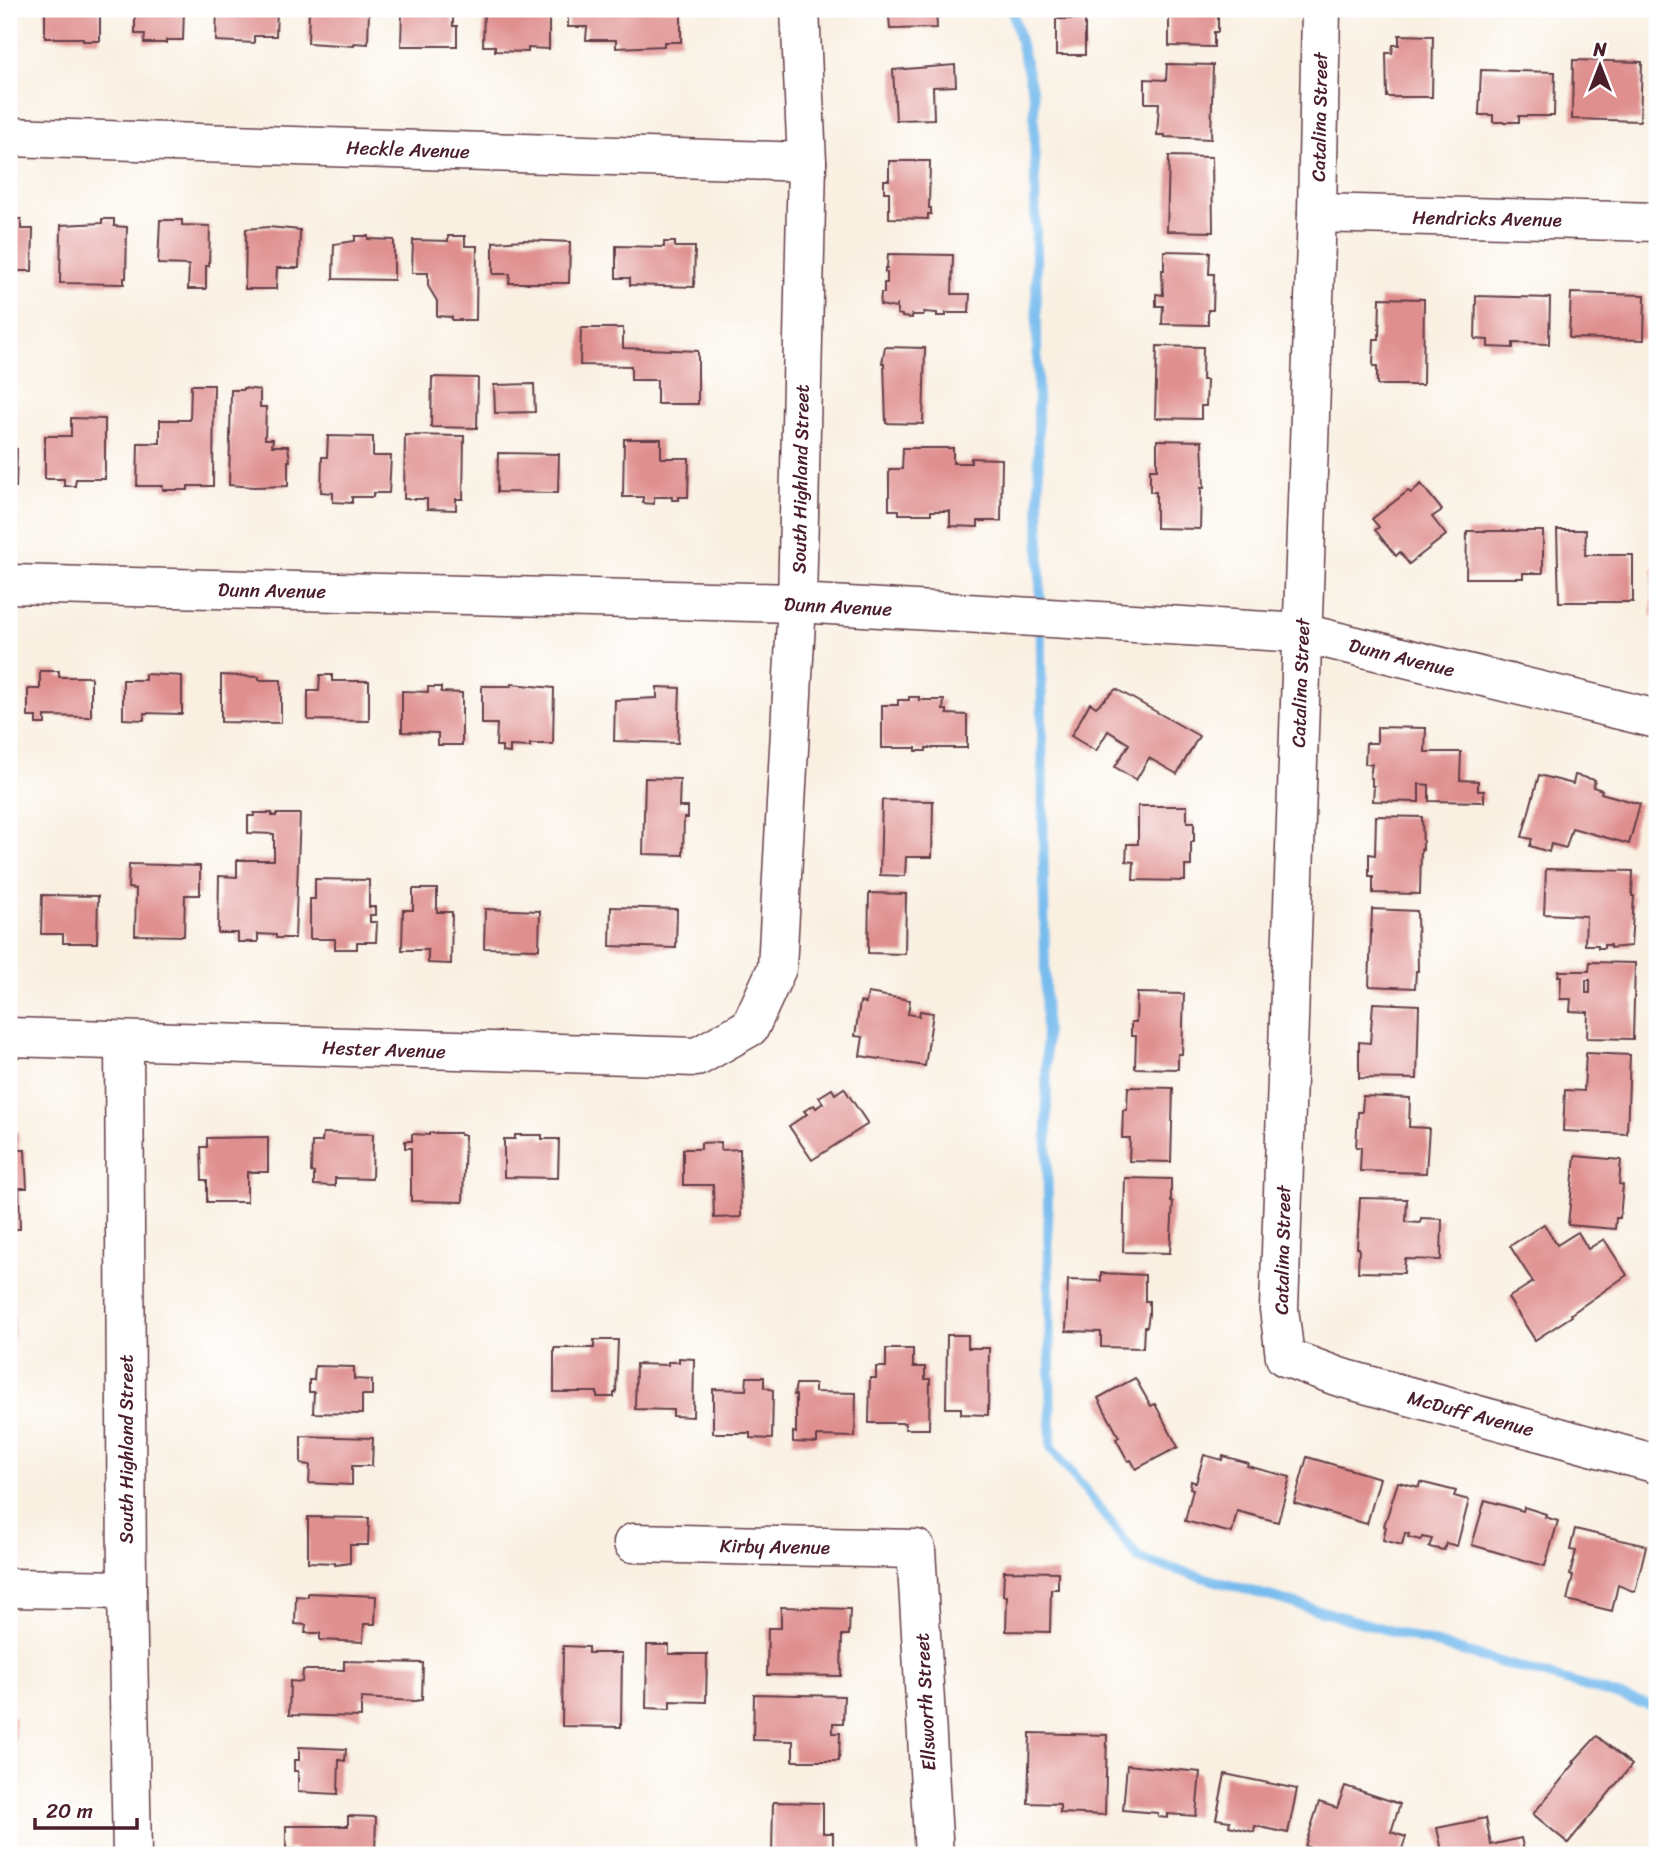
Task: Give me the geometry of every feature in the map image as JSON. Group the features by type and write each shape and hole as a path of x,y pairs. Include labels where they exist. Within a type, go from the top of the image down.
{"street":[{"name":"South Highland Street","path":"750,1027 777,968 797,603 807,162 800,9"},
{"name":"Catalina Street","path":"1286,1357 1279,1309 1317,213 1321,9"},
{"name":"Heckle Avenue","path":"9,137 807,162"},
{"name":"Hendricks Avenue","path":"1317,213 1657,222"},
{"name":"Dunn Avenue","path":"9,584 797,603 1302,633 1657,719"},
{"name":"Hester Avenue","path":"9,1037 697,1057 750,1027"},
{"name":"South Highland Street","path":"124,1042 127,1590 132,1855"},
{"name":"McDuff Avenue","path":"1286,1357 1339,1377 1657,1464"},
{"name":"Kirby Avenue","path":"633,1544 916,1549"},
{"name":"Ellsworth Street","path":"916,1549 934,1855"},
{"path":"9,1588 127,1590"}],"building":[{"path":"45,9 100,9 100,41 45,38"},
{"path":"135,9 184,9 183,40 144,43 145,34 135,34"},
{"path":"217,9 277,9 276,36 254,36 254,43 216,41"},
{"path":"309,9 369,9 368,44 354,43 354,46 308,43"},
{"path":"402,9 453,9 453,26 457,26 457,46 401,46"},
{"path":"484,9 549,9 549,49 528,48 528,52 495,51 495,46 483,46"},
{"path":"568,9 681,9 681,42 664,42 664,46 616,48 616,40 586,40 587,27 568,27"},
{"path":"893,9 936,9 937,28 890,29 889,16 893,16"},
{"path":"1169,9 1218,9 1218,32 1214,32 1214,47 1169,46"},
{"path":"1056,19 1085,19 1085,55 1056,55"},
{"path":"1399,35 1433,36 1432,97 1387,97 1386,53 1392,53 1393,45 1399,45"},
{"path":"1573,60 1642,62 1640,121 1572,119"},
{"path":"1167,64 1213,65 1211,139 1157,135 1159,103 1145,103 1145,79 1166,80"},
{"path":"955,65 956,86 933,87 934,119 896,120 893,70"},
{"path":"1481,70 1555,72 1554,116 1519,116 1519,122 1493,122 1493,115 1479,115"},
{"path":"1169,156 1212,157 1213,232 1167,231"},
{"path":"889,161 930,161 931,214 928,214 928,219 889,218 889,192 884,192 884,180 889,180"},
{"path":"9,219 21,219 21,229 33,229 32,271 16,271 16,266 9,266"},
{"path":"102,219 114,219 114,226 127,227 124,284 60,283 61,225 102,223"},
{"path":"160,220 182,220 182,225 210,226 206,289 188,289 189,265 158,264"},
{"path":"268,227 300,230 299,268 277,268 276,289 245,289 246,229"},
{"path":"355,236 394,240 394,280 333,279 334,244 355,241"},
{"path":"448,236 465,236 465,246 477,246 476,320 452,320 452,317 437,316 437,301 428,286 428,273 412,273 413,240 448,241"},
{"path":"493,242 570,242 569,283 509,283 510,274 493,274"},
{"path":"664,242 675,242 675,247 695,247 694,287 630,285 630,278 616,278 616,246 664,247"},
{"path":"1164,251 1210,252 1209,274 1214,274 1213,310 1208,310 1208,325 1162,324 1163,306 1156,306 1156,294 1163,295"},
{"path":"888,254 953,255 952,294 970,294 969,313 946,313 946,316 937,316 937,313 924,312 924,315 912,315 912,318 897,314 897,306 895,308 880,305 884,283 887,283 885,268"},
{"path":"1571,293 1645,295 1644,340 1569,338"},
{"path":"1476,296 1550,298 1549,344 1513,343 1513,348 1488,347 1488,340 1475,339"},
{"path":"1380,298 1424,299 1423,385 1377,385 1377,366 1373,366 1374,339 1379,339"},
{"path":"581,328 623,328 623,348 698,351 698,404 657,404 657,380 631,380 631,366 580,365"},
{"path":"1157,346 1203,347 1202,380 1207,380 1206,406 1201,406 1201,419 1155,418"},
{"path":"885,347 925,348 923,424 886,423 882,363"},
{"path":"432,377 478,378 477,428 431,427"},
{"path":"534,384 535,412 495,413 494,385"},
{"path":"191,385 214,385 213,486 163,490 163,486 137,486 138,443 160,443 160,420 190,420"},
{"path":"231,390 260,390 260,407 266,407 265,439 273,439 272,446 288,446 288,486 229,485"},
{"path":"71,418 105,419 105,479 76,479 75,486 64,486 64,479 45,479 45,436 71,436"},
{"path":"9,432 13,432 13,448 17,449 16,487 13,487 13,491 9,491"},
{"path":"405,435 464,436 463,499 456,499 456,510 427,509 427,499 404,499"},
{"path":"328,436 373,437 373,456 391,456 389,493 373,493 373,497 352,497 352,503 333,502 333,493 321,492 322,457 327,457"},
{"path":"624,439 661,439 661,458 689,458 688,497 672,500 672,497 654,497 654,504 643,503 643,497 623,497"},
{"path":"1157,440 1202,441 1204,488 1201,488 1200,529 1156,528 1156,492 1150,492 1150,469 1157,469"},
{"path":"903,448 953,448 953,463 971,463 971,458 1002,459 1001,521 978,521 978,527 950,526 950,511 899,514 899,510 889,510 889,469 902,469"},
{"path":"498,453 559,454 558,493 497,492"},
{"path":"1421,484 1442,510 1432,517 1446,535 1409,564 1400,552 1396,556 1375,530 1379,527 1372,519"},
{"path":"1557,530 1586,530 1585,555 1633,555 1633,602 1559,602"},
{"path":"1467,531 1543,531 1543,573 1523,573 1523,578 1466,578"},
{"path":"1653,568 1657,568 1657,616 1652,616"},
{"path":"40,671 59,671 59,677 91,677 91,717 45,716 45,724 36,724 36,717 28,717 28,689 40,689"},
{"path":"145,674 182,676 182,714 144,713 144,720 123,719 123,680 145,680"},
{"path":"221,675 281,680 281,723 221,722"},
{"path":"320,675 332,675 332,681 369,681 369,721 308,720 308,691 319,691"},
{"path":"511,684 554,688 553,744 510,746 510,753 502,752 502,746 496,746 497,724 482,724 482,686"},
{"path":"428,687 441,687 441,692 462,693 462,745 438,745 438,733 402,732 402,691 428,692"},
{"path":"657,687 680,688 678,743 614,741 615,700 657,698"},
{"path":"1116,689 1199,736 1177,774 1149,758 1136,780 1115,767 1129,744 1108,731 1096,751 1071,736 1090,703 1096,707"},
{"path":"909,697 919,697 919,700 944,700 943,710 947,710 947,714 967,715 967,748 926,748 926,751 916,751 916,748 882,748 882,705 898,705 898,700 909,700"},
{"path":"1377,727 1426,728 1425,752 1461,752 1460,780 1478,781 1478,791 1484,791 1484,802 1429,801 1429,785 1419,784 1419,802 1373,801 1374,786 1370,778 1372,764 1365,764 1366,743 1377,743"},
{"path":"1539,775 1573,784 1575,775 1595,780 1593,787 1602,790 1601,793 1640,804 1629,844 1572,828 1566,848 1551,844 1549,852 1530,846 1532,839 1522,837"},
{"path":"645,778 680,779 679,807 688,807 688,818 684,818 683,855 643,854"},
{"path":"882,800 933,801 932,857 906,857 905,876 880,875"},
{"path":"1138,806 1187,806 1187,822 1194,822 1194,842 1191,842 1191,866 1185,866 1185,881 1133,880 1134,862 1126,861 1127,844 1138,844"},
{"path":"254,813 272,813 272,816 300,814 295,938 258,934 258,942 238,942 238,933 218,933 219,876 237,877 237,860 274,860 274,834 248,833 248,816 254,816"},
{"path":"1376,816 1422,817 1420,894 1373,893 1373,876 1369,876 1369,854 1375,855"},
{"path":"129,864 200,866 200,895 185,895 184,936 135,935 136,889 128,888"},
{"path":"1546,869 1633,871 1631,946 1610,948 1610,945 1604,945 1604,948 1598,948 1598,945 1585,945 1586,916 1544,914"},
{"path":"315,879 369,880 369,907 375,907 375,915 370,915 370,922 377,922 376,942 357,942 357,949 335,949 335,939 310,939 310,899 315,899"},
{"path":"413,889 437,889 437,912 452,912 451,964 428,963 428,950 402,950 403,910 413,910"},
{"path":"869,893 906,894 905,954 868,953"},
{"path":"42,895 98,896 97,943 63,943 63,934 41,934"},
{"path":"611,907 677,909 676,948 610,946"},
{"path":"485,909 540,911 539,949 484,948"},
{"path":"1372,909 1417,911 1418,971 1415,988 1369,986"},
{"path":"1590,962 1635,963 1633,1039 1587,1038 1588,1012 1570,1011 1571,999 1560,999 1559,971 1589,971","holes":["1586,980 1590,980 1590,993 1586,993"]},
{"path":"868,993 910,1000 908,1014 919,1016 920,1011 933,1013 925,1066 860,1056 863,1037 855,1036 860,1002 866,1003"},
{"path":"1137,993 1184,994 1182,1054 1178,1054 1178,1069 1135,1068 1136,1036 1131,1036 1131,1022 1136,1022"},
{"path":"1373,1003 1419,1005 1417,1079 1359,1078 1359,1042 1370,1043"},
{"path":"1586,1053 1630,1055 1627,1134 1563,1131 1565,1090 1584,1091"},
{"path":"1128,1087 1173,1088 1171,1162 1129,1161 1130,1138 1122,1138 1123,1110 1127,1110"},
{"path":"844,1088 868,1124 812,1160 789,1126 807,1114 804,1111 823,1103 819,1097 832,1089 835,1094"},
{"path":"1363,1096 1410,1098 1409,1127 1429,1128 1426,1173 1360,1171 1361,1147 1356,1147 1358,1112 1362,1112"},
{"path":"18,1131 19,1150 25,1150 27,1188 19,1188 20,1229 9,1229 9,1132"},
{"path":"323,1133 373,1134 372,1179 335,1178 335,1186 314,1185 314,1173 311,1172 312,1142 322,1142"},
{"path":"412,1134 465,1135 463,1202 411,1201 411,1148 405,1148 405,1141 412,1141"},
{"path":"515,1135 542,1135 542,1139 559,1139 558,1178 504,1177 504,1139 515,1139"},
{"path":"268,1137 268,1172 247,1172 247,1202 207,1202 207,1180 202,1180 201,1147 207,1147 207,1138"},
{"path":"721,1142 721,1150 740,1149 741,1217 714,1218 713,1185 683,1185 683,1149 701,1149 701,1143"},
{"path":"1575,1156 1621,1160 1619,1184 1623,1185 1620,1218 1616,1218 1615,1229 1568,1225"},
{"path":"1125,1178 1171,1179 1173,1202 1170,1253 1123,1252"},
{"path":"1360,1198 1407,1199 1406,1222 1420,1223 1421,1218 1442,1219 1441,1260 1405,1259 1404,1273 1358,1272"},
{"path":"1544,1224 1557,1245 1578,1232 1588,1249 1604,1239 1627,1275 1535,1340 1508,1298 1533,1282 1510,1246"},
{"path":"9,1271 12,1271 14,1337 9,1337"},
{"path":"1101,1273 1145,1275 1145,1301 1149,1301 1149,1314 1147,1327 1144,1327 1143,1348 1101,1347 1101,1332 1066,1331 1068,1280 1101,1281"},
{"path":"947,1335 968,1335 968,1348 989,1348 988,1415 961,1414 961,1408 946,1408"},
{"path":"594,1340 618,1340 614,1397 597,1397 597,1392 554,1392 554,1348 594,1348"},
{"path":"886,1349 913,1349 913,1367 925,1367 925,1379 930,1379 929,1429 905,1429 905,1423 869,1423 870,1378 876,1378 876,1367 886,1367"},
{"path":"679,1358 694,1359 693,1417 673,1416 673,1410 635,1409 636,1364 668,1365 668,1362 679,1362"},
{"path":"315,1366 354,1367 354,1379 372,1380 372,1395 362,1395 362,1414 313,1413 314,1392 309,1392 309,1380 314,1380"},
{"path":"747,1377 764,1377 764,1387 773,1390 772,1439 750,1438 750,1433 713,1433 713,1389 746,1390"},
{"path":"1135,1378 1151,1406 1155,1404 1178,1447 1136,1469 1131,1460 1128,1461 1116,1439 1119,1437 1098,1398"},
{"path":"796,1384 815,1384 815,1392 856,1393 855,1437 817,1436 817,1443 793,1442 793,1432 796,1433"},
{"path":"301,1436 373,1438 372,1466 352,1466 352,1485 309,1483 310,1465 301,1464"},
{"path":"1204,1455 1222,1460 1223,1456 1248,1463 1247,1466 1290,1477 1278,1522 1237,1511 1232,1533 1185,1521 1193,1489 1190,1488 1191,1481 1196,1483"},
{"path":"1307,1457 1380,1478 1367,1524 1294,1503"},
{"path":"1398,1482 1419,1487 1420,1482 1456,1491 1454,1496 1469,1500 1457,1546 1446,1543 1444,1550 1429,1547 1432,1539 1422,1537 1421,1540 1408,1537 1409,1534 1405,1533 1402,1545 1383,1540 1384,1526"},
{"path":"1485,1500 1523,1511 1524,1507 1558,1521 1545,1566 1472,1545"},
{"path":"308,1517 369,1518 368,1545 350,1545 350,1563 335,1565 308,1562"},
{"path":"1575,1529 1646,1546 1635,1592 1618,1585 1612,1611 1567,1600 1576,1551 1570,1550"},
{"path":"1004,1571 1058,1572 1058,1589 1051,1589 1050,1632 1006,1631 1007,1596 1003,1596"},
{"path":"308,1593 376,1596 375,1624 364,1624 363,1642 320,1640 320,1633 305,1633 306,1625 295,1624 296,1596 308,1597"},
{"path":"781,1607 850,1609 849,1635 842,1635 841,1676 767,1675 768,1628 781,1628"},
{"path":"647,1645 669,1645 669,1654 707,1654 706,1702 670,1701 670,1709 646,1708"},
{"path":"563,1646 588,1647 588,1653 622,1653 621,1727 562,1726"},
{"path":"344,1661 423,1663 422,1700 361,1698 361,1717 289,1715 290,1681 302,1682 303,1670 344,1670"},
{"path":"754,1694 844,1696 843,1723 833,1723 833,1733 840,1733 839,1761 793,1761 793,1741 753,1740"},
{"path":"9,1716 14,1716 15,1740 9,1740"},
{"path":"1030,1733 1107,1735 1105,1815 1060,1813 1060,1804 1028,1803"},
{"path":"1597,1736 1632,1765 1568,1843 1533,1814"},
{"path":"299,1747 346,1749 345,1761 339,1760 338,1794 298,1792 298,1771 294,1771 294,1760 299,1760"},
{"path":"1127,1765 1200,1772 1196,1816 1168,1814 1168,1818 1158,1817 1158,1813 1123,1810"},
{"path":"1225,1774 1297,1789 1288,1833 1255,1826 1254,1832 1229,1826 1230,1821 1216,1819"},
{"path":"1345,1786 1400,1804 1391,1832 1406,1837 1400,1855 1333,1855 1305,1846 1319,1802 1337,1808"},
{"path":"773,1802 823,1803 823,1833 833,1833 833,1855 772,1855"},
{"path":"348,1816 376,1817 375,1855 295,1855 295,1849 286,1849 286,1826 348,1826"},
{"path":"1486,1818 1491,1845 1521,1838 1525,1855 1443,1855 1437,1828"}],"waterway":[{"path":"1012,9 1034,97 1051,1447 1139,1559 1657,1707"}]}
